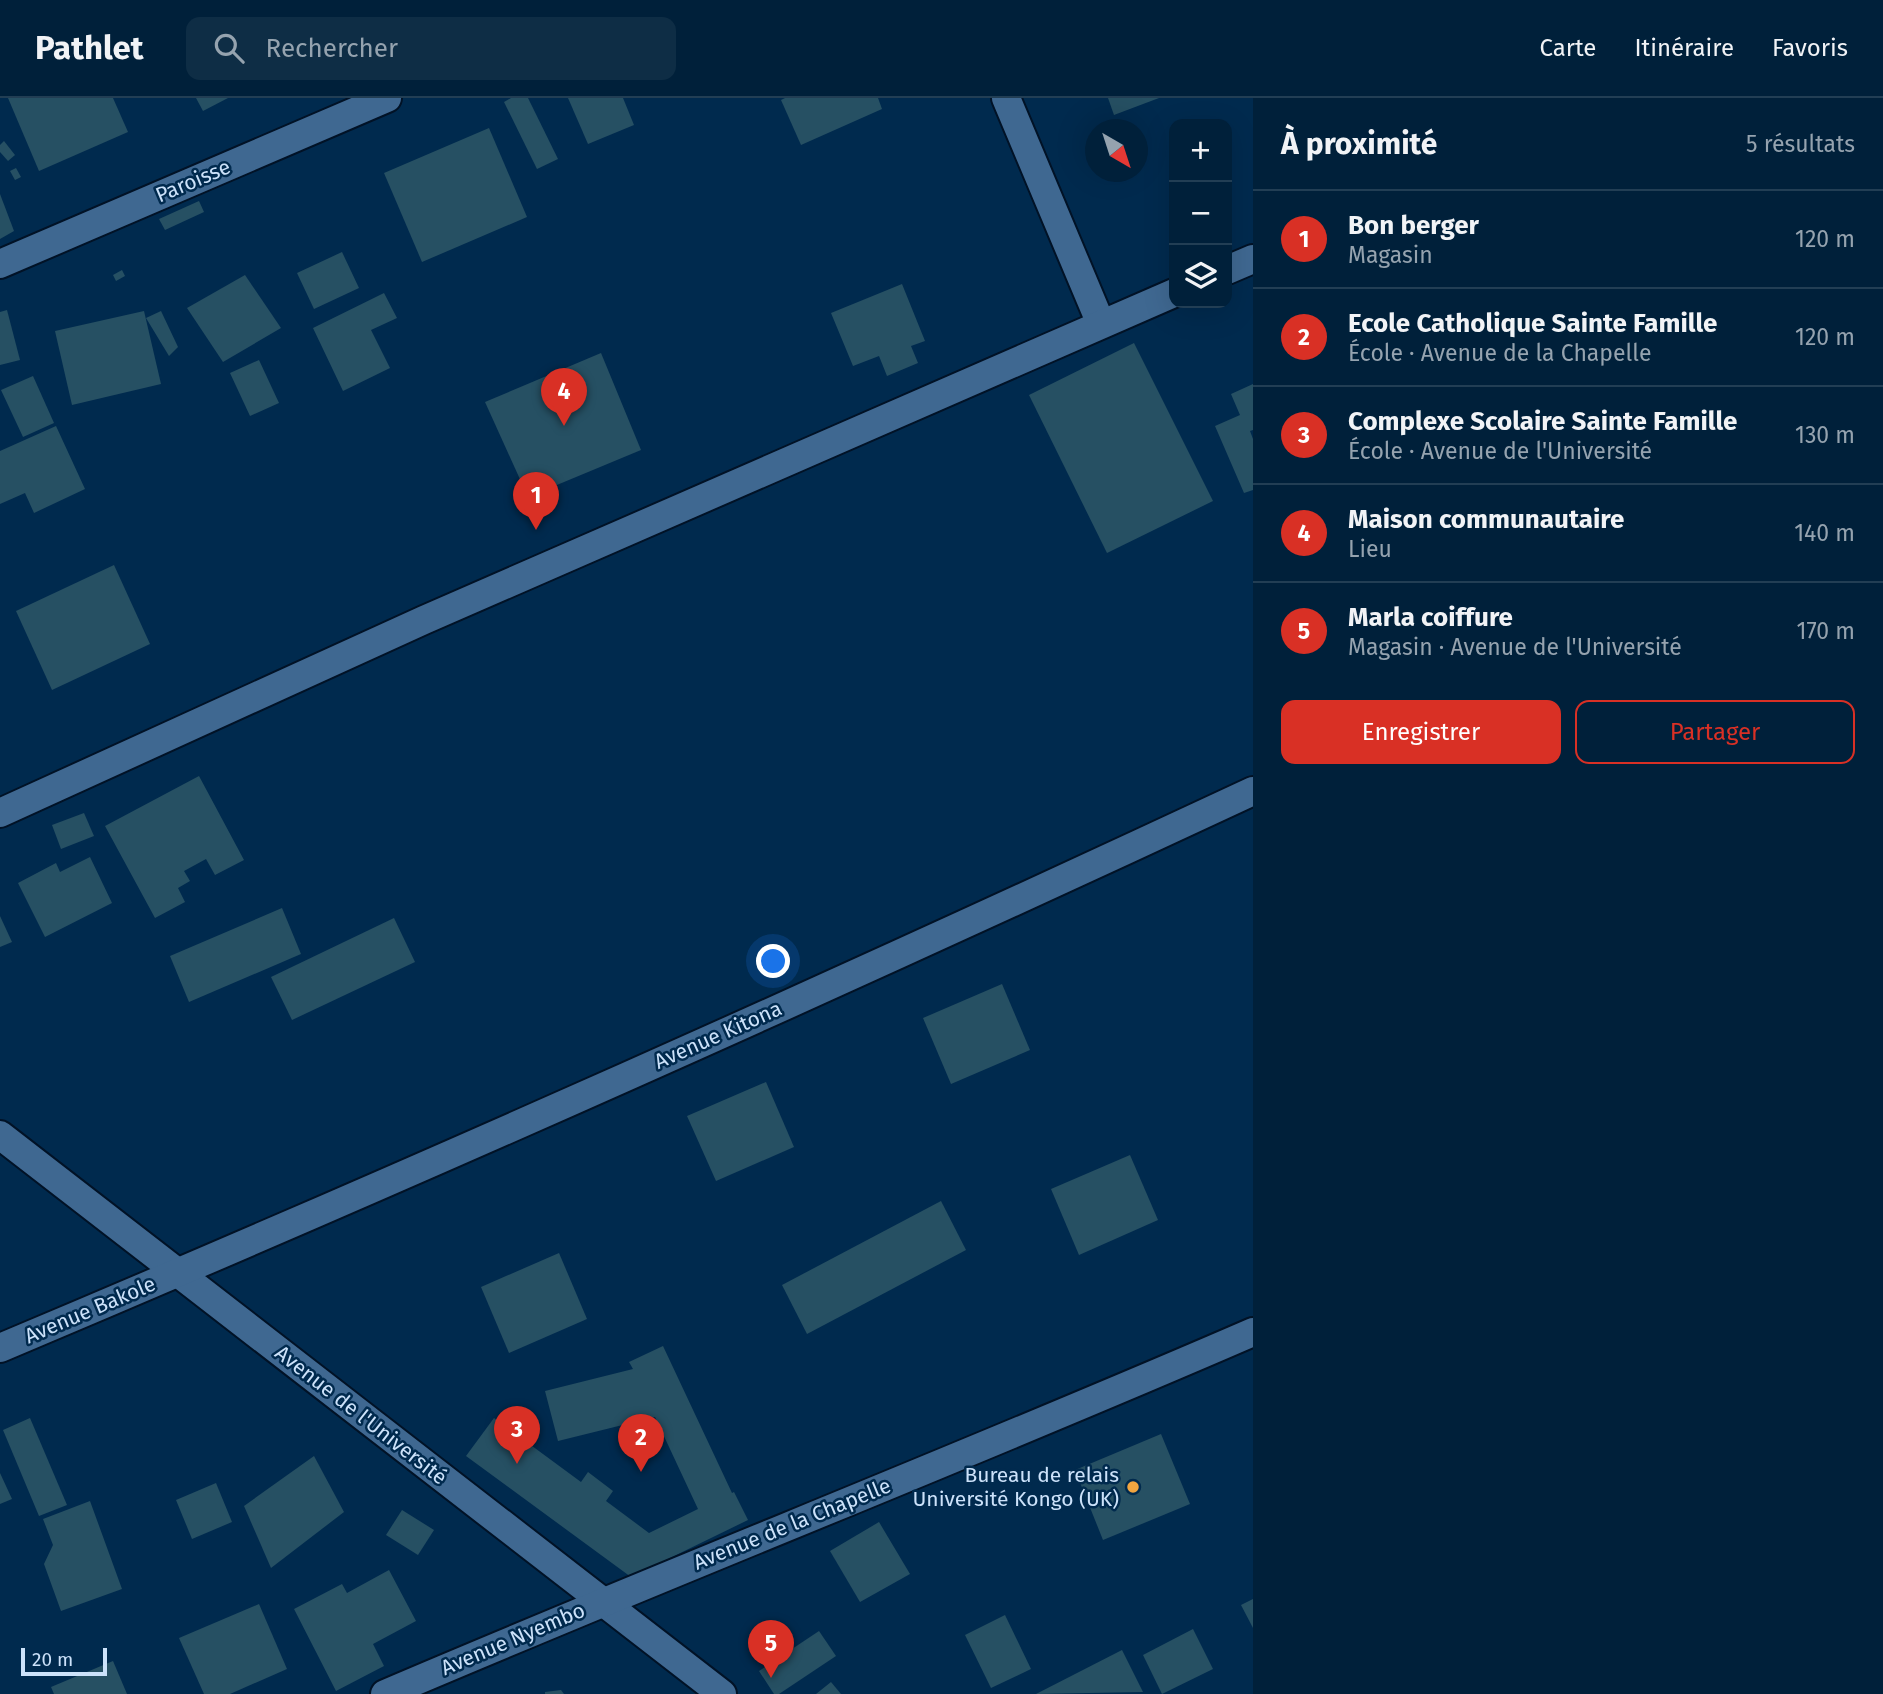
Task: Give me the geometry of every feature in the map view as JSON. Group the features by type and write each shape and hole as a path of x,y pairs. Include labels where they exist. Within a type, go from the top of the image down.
{"street":[{"name":"Paroisse","path":"0,264 387,98"},
{"path":"1006,98 1101,324"},
{"path":"1232,268 1253,259"},
{"path":"0,813 424,620 1169,295"},
{"name":"Avenue Kitona","path":"180,1272 931,941 1253,791"},
{"name":"Avenue de l'Université","path":"0,1135 723,1694"},
{"name":"Avenue Bakole","path":"0,1348 180,1272"},
{"name":"Avenue de la Chapelle","path":"602,1601 1049,1421 1253,1332"},
{"name":"Avenue Nyembo","path":"385,1694 602,1601"}],"building":[{"path":"8,98 113,98 128,132 39,171"},
{"path":"196,98 228,98 203,111"},
{"path":"511,98 528,98 558,159 537,169 504,102"},
{"path":"568,98 623,98 634,125 588,144"},
{"path":"878,98 882,109 801,145 781,100"},
{"path":"1108,98 1159,98 1114,115"},
{"path":"489,128 527,217 422,262 384,173"},
{"path":"4,141 15,155 8,161 0,152 0,145"},
{"path":"16,168 21,177 15,180 10,171"},
{"path":"0,194 14,231 0,239"},
{"path":"199,201 204,212 165,230 159,219"},
{"path":"342,252 359,288 314,309 297,273"},
{"path":"122,270 125,276 116,281 113,275"},
{"path":"245,275 281,328 223,362 187,308"},
{"path":"902,284 925,341 911,346 918,363 887,376 879,356 853,366 831,313"},
{"path":"384,293 397,318 371,330 390,368 343,391 313,328"},
{"path":"7,310 20,360 0,365 0,312"},
{"path":"144,311 161,384 72,405 55,331"},
{"path":"161,311 178,347 169,356 146,318"},
{"path":"1134,343 1213,501 1107,553 1029,395"},
{"path":"601,353 641,450 528,497 485,402"},
{"path":"259,360 279,403 250,416 230,373"},
{"path":"33,376 54,423 23,437 1,390"},
{"path":"1253,384 1253,430 1250,431 1253,439 1253,490 1244,493 1215,426 1240,415 1231,394"},
{"path":"56,426 85,489 34,513 25,493 0,504 0,451"},
{"path":"114,565 150,644 52,690 16,611"},
{"path":"199,776 244,860 215,875 206,859 184,871 190,881 178,888 185,902 155,918 105,826"},
{"path":"84,813 94,836 61,849 52,825"},
{"path":"90,857 112,903 45,937 18,883 56,863 60,872"},
{"path":"282,908 301,954 189,1002 170,956"},
{"path":"0,916 12,942 0,947"},
{"path":"394,918 415,962 292,1020 271,977"},
{"path":"1002,984 1030,1050 951,1084 923,1018"},
{"path":"766,1082 794,1147 716,1181 687,1116"},
{"path":"1130,1155 1158,1220 1079,1255 1051,1189"},
{"path":"941,1201 966,1250 807,1334 782,1285"},
{"path":"559,1253 587,1319 509,1353 481,1287"},
{"path":"663,1346 732,1493 734,1492 748,1520 631,1577 466,1456 494,1418 581,1482 588,1472 613,1491 606,1501 649,1533 698,1509 655,1417 558,1441 545,1391 633,1369 629,1362"},
{"path":"30,1418 67,1505 39,1516 3,1430"},
{"name":"Bureau de relais Université Kongo (UK)","path":"1161,1434 1190,1504 1103,1540 1075,1470"},
{"path":"314,1456 344,1512 271,1568 244,1506"},
{"path":"0,1473 12,1499 0,1504"},
{"path":"216,1483 232,1522 192,1539 176,1500"},
{"path":"90,1501 122,1589 61,1611 44,1564 53,1545 43,1519"},
{"path":"402,1510 434,1530 418,1555 386,1535"},
{"path":"879,1522 910,1574 860,1602 830,1551"},
{"path":"389,1570 416,1621 373,1644 384,1666 336,1691 294,1609 342,1584 347,1593"},
{"path":"1253,1599 1253,1628 1241,1605"},
{"path":"259,1604 287,1669 230,1694 204,1694 179,1638"},
{"path":"1005,1615 1031,1669 991,1688 965,1635"},
{"path":"1193,1629 1213,1669 1162,1694 1143,1655"},
{"path":"819,1631 836,1656 779,1694 774,1694 759,1671"},
{"path":"1122,1650 1143,1692 1036,1694"},
{"path":"113,1661 127,1694 54,1694 51,1687"},
{"path":"831,1682 841,1694 816,1694"},
{"path":"561,1690 564,1694 545,1694 545,1692"}],"place":[{"name":"Maison communautaire","path":"564,426"},
{"name":"Bon berger","path":"536,530"},
{"name":"Complexe Scolaire Sainte Famille","path":"517,1464"},
{"name":"Ecole Catholique Sainte Famille","path":"641,1472"},
{"name":"Bureau de relais Université Kongo (UK)","path":"1133,1487"},
{"name":"Marla coiffure","path":"771,1678"}]}
